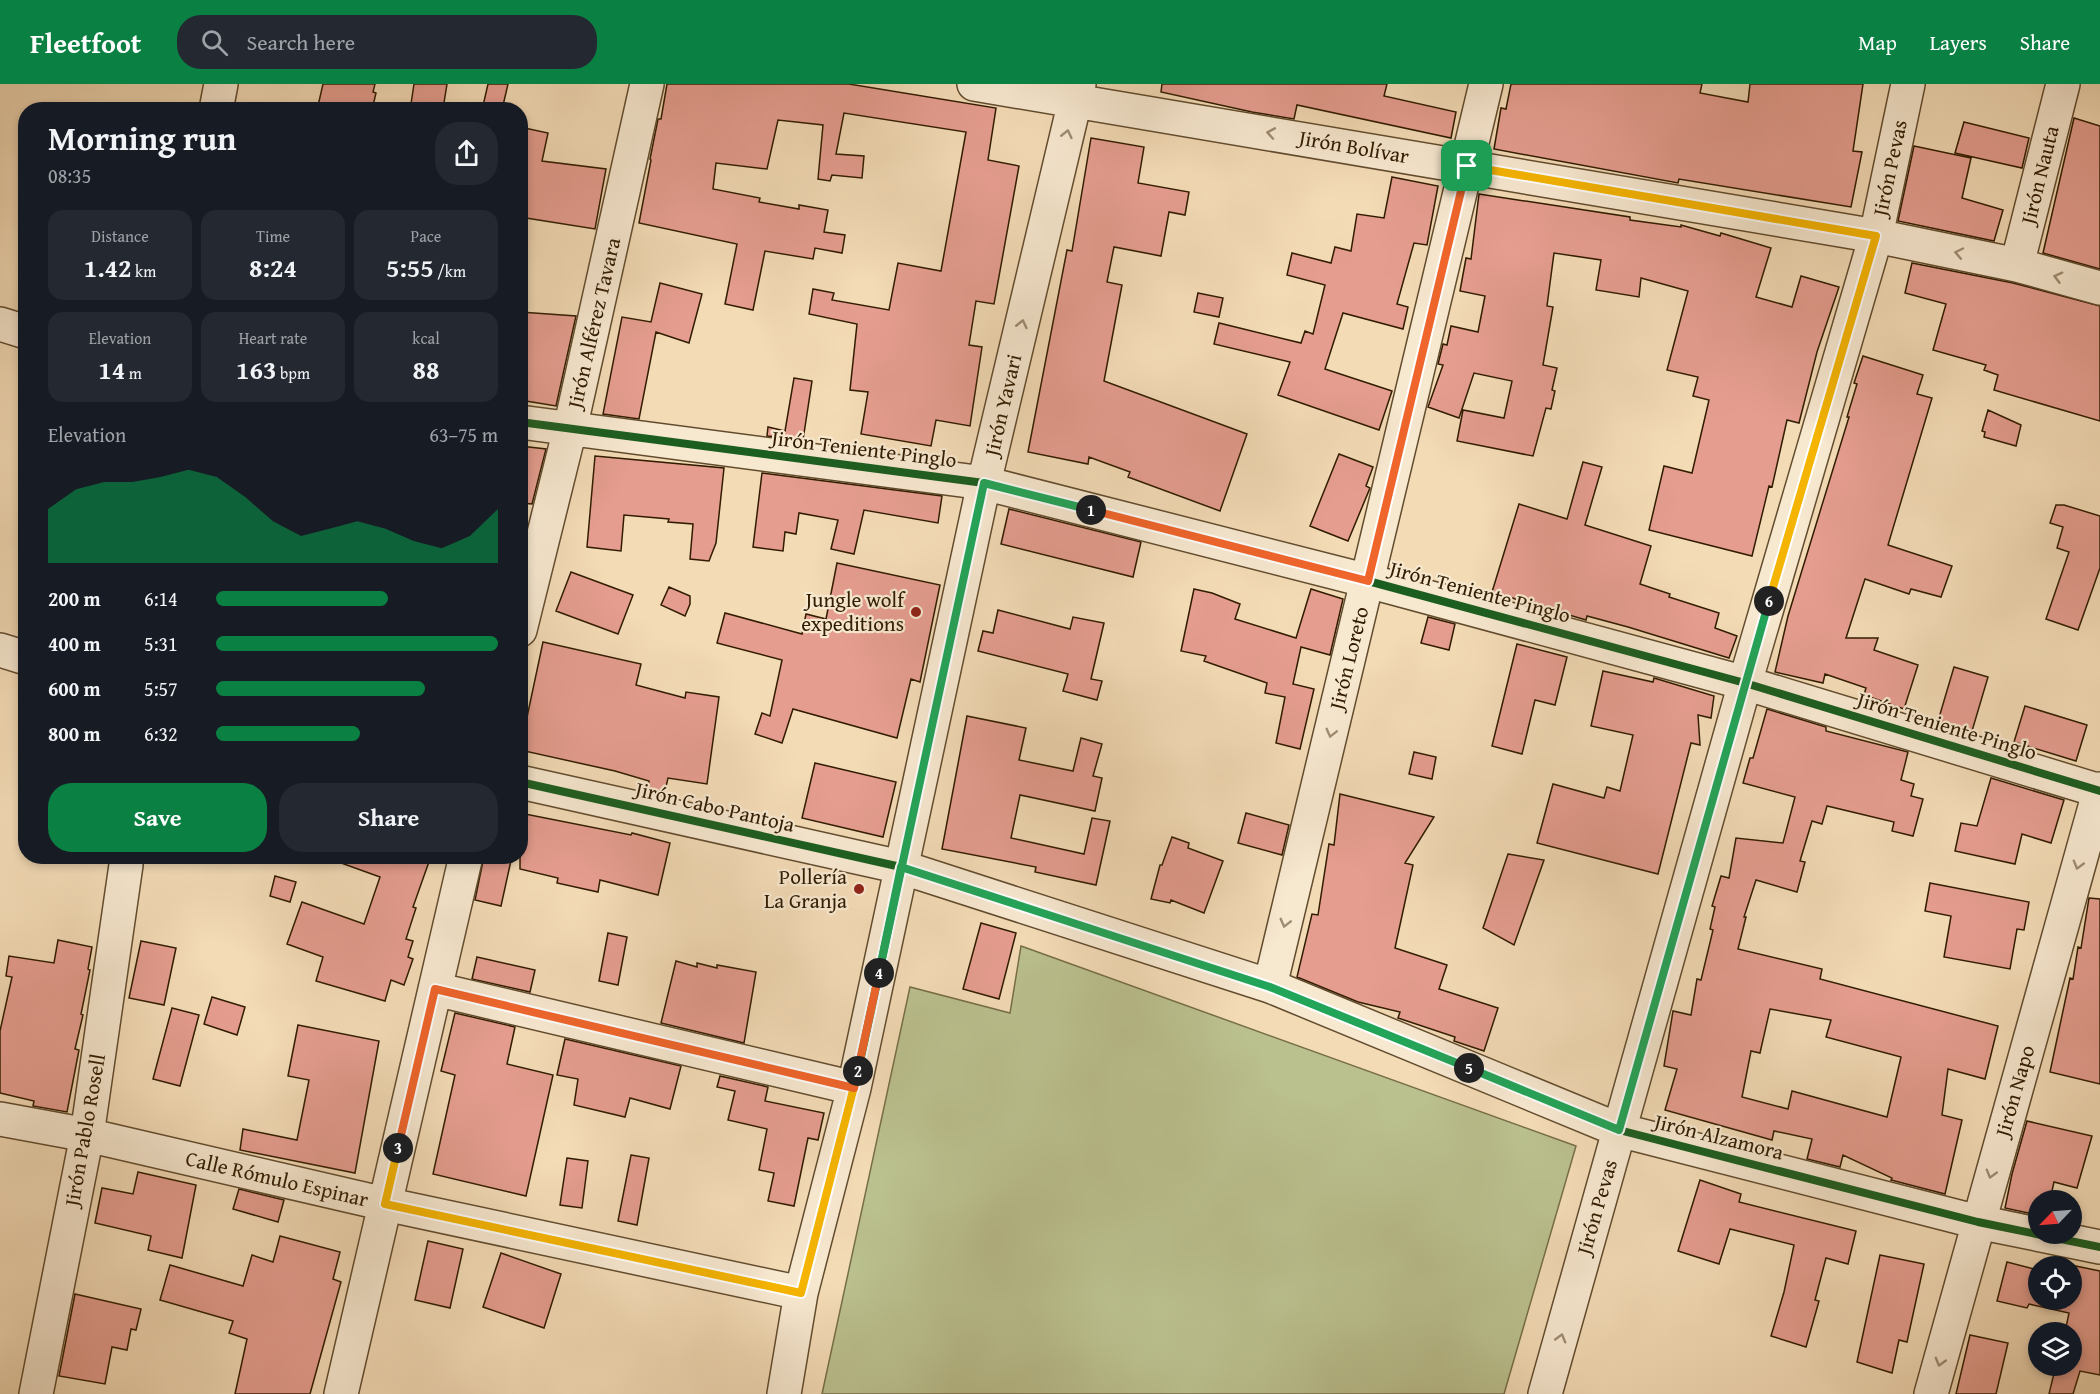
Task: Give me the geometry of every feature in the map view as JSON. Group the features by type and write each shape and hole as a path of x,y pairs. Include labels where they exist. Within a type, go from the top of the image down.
{"street":[{"path":"218,102 221,84"},
{"name":"Jirón Alférez Tavara","path":"528,598 570,429 647,84"},
{"name":"Jirón Bolívar","path":"974,84 1077,92 1467,166 1876,236 2017,266 2100,288"},
{"name":"Jirón Loreto","path":"1270,987 1486,84"},
{"name":"Jirón Pevas","path":"1545,1394 1745,683 1876,236 1908,84"},
{"name":"Jirón Nauta","path":"2017,266 2063,84"},
{"name":"Jirón Yavari","path":"784,1394 801,1293 854,1088 984,483 1077,92"},
{"path":"0,324 18,330"},
{"name":"Jirón Teniente Pinglo","path":"528,424 984,483 1368,581 1745,683 2100,790"},
{"path":"0,650 18,656"},
{"name":"Jirón Cabo Pantoja","path":"528,784 901,867"},
{"name":"Jirón Napo","path":"1931,1394 2100,790"},
{"path":"341,1394 464,864"},
{"name":"Jirón Pablo Rosell","path":"36,1394 87,1135 126,865"},
{"name":"Jirón Alzamora","path":"901,867 1270,987 1619,1130 1978,1222 2100,1247"},
{"path":"435,989 854,1088"},
{"name":"Calle Rómulo Espinar","path":"0,1119 87,1135 385,1204 801,1293"}],"green space":[{"path":"1021,946 1576,1146 1504,1394 822,1394 910,987 1010,1013"}],"building":[{"path":"323,84 375,84 374,102 319,102"},
{"path":"414,84 447,84 444,102 411,102"},
{"path":"488,84 508,84 504,102 484,102"},
{"path":"667,84 849,84 996,108 988,160 1019,166 994,304 976,301 969,345 982,347 970,426 936,420 931,446 861,434 868,392 850,390 857,324 809,314 813,289 834,293 832,300 889,310 898,263 941,271 966,132 844,113 836,154 864,156 862,178 832,175 830,181 818,179 823,125 778,120 767,169 716,163 713,189 760,198 759,202 799,209 799,205 828,210 824,232 845,235 842,253 815,248 813,259 765,251 753,310 725,304 737,244 639,223 658,119 661,119"},
{"path":"1162,84 1387,84 1384,96 1456,112 1451,138 1297,105 1294,119 1252,112 1161,92"},
{"path":"1511,84 1702,84 1700,93 1748,102 1750,84 1863,84 1853,151 1862,152 1851,207 1679,179 1678,183 1494,149 1501,108 1506,109"},
{"path":"2074,118 2100,126 2100,269 2043,253"},
{"path":"1964,122 2029,138 2022,168 1955,153"},
{"path":"528,129 548,133 542,161 606,169 595,229 528,218"},
{"path":"1091,138 1144,147 1138,183 1189,192 1185,215 1169,212 1161,256 1114,247 1107,282 1122,285 1104,381 1247,434 1220,511 1128,477 1130,472 1089,457 1088,464 1028,452 1067,250 1072,251"},
{"path":"1914,146 1971,158 1962,198 2003,210 1994,241 1898,221"},
{"path":"1392,177 1438,186 1427,245 1414,243 1397,304 1408,307 1403,329 1343,313 1325,369 1392,391 1379,430 1278,395 1290,362 1214,344 1219,323 1301,343 1305,331 1313,334 1325,285 1287,275 1292,253 1331,263 1335,247 1351,251 1357,214 1384,218"},
{"path":"1479,194 1630,217 1630,220 1681,227 1681,225 1720,236 1721,233 1771,248 1756,297 1792,307 1801,276 1839,287 1817,352 1799,423 1787,420 1772,487 1769,486 1752,556 1649,530 1664,466 1692,473 1709,400 1693,396 1698,377 1667,370 1688,291 1641,278 1639,297 1596,290 1601,260 1554,253 1547,306 1553,307 1543,365 1557,368 1552,390 1555,391 1551,409 1546,408 1533,456 1457,441 1463,410 1504,418 1512,381 1474,373 1459,418 1428,407 1443,365 1438,364 1443,344 1447,345 1451,326 1478,332 1485,296 1460,291 1466,258 1471,259"},
{"path":"1912,263 2013,283 2100,306 2100,421 1994,390 1998,375 1984,370 1986,365 1933,350 1946,304 1905,293"},
{"path":"660,283 702,294 689,343 656,332 639,419 603,414 622,317 651,322"},
{"path":"1198,293 1223,298 1219,317 1194,312"},
{"path":"528,313 576,316 556,406 528,401"},
{"path":"1863,356 1923,375 1917,394 1932,398 1888,545 1952,566 1941,597 1911,589 1909,594 1865,579 1846,638 1878,638 1874,650 1918,665 1904,709 1864,695 1866,688 1825,674 1823,683 1775,672 1788,616 1849,417 1847,417 1857,384 1854,383"},
{"path":"794,378 812,381 803,440 767,436 768,427 785,431"},
{"path":"1988,410 2021,425 2016,446 1984,437 1985,432 1982,431"},
{"path":"528,447 546,449 532,504 528,504"},
{"path":"1339,454 1373,467 1366,486 1370,488 1348,541 1310,526"},
{"path":"595,456 724,468 716,543 709,561 690,559 693,524 668,522 669,519 624,515 621,551 587,547"},
{"path":"1583,462 1602,467 1585,525 1651,546 1640,584 1670,594 1669,597 1719,613 1715,628 1737,636 1729,658 1628,627 1587,616 1586,620 1492,592 1519,504 1567,519"},
{"path":"762,473 942,496 938,523 864,510 854,554 831,549 838,520 799,513 796,534 785,532 783,551 753,547"},
{"path":"2056,505 2064,505 2100,516 2100,568 2078,630 2046,619 2069,552 2057,548 2063,527 2050,523"},
{"path":"1009,509 1141,542 1133,577 1001,544"},
{"path":"837,563 940,585 920,682 911,679 897,738 793,709 782,743 755,734 762,713 770,716 782,660 717,643 725,613 802,634 806,614 826,619"},
{"path":"571,572 633,595 618,634 556,611"},
{"path":"669,587 690,596 690,604 685,616 661,605"},
{"path":"1194,589 1240,604 1235,619 1296,638 1311,589 1343,599 1330,655 1301,647 1293,684 1314,689 1300,749 1276,743 1285,697 1265,693 1267,683 1204,661 1206,656 1181,651"},
{"path":"998,610 1070,629 1073,617 1104,623 1091,679 1102,681 1097,700 1063,691 1068,674 978,651 983,631 993,633"},
{"path":"1428,617 1455,624 1449,650 1421,643"},
{"path":"543,642 641,664 636,685 685,698 686,692 719,697 707,784 668,778 664,795 647,791 649,781 528,752 528,712"},
{"path":"1517,644 1567,657 1555,705 1535,700 1522,754 1492,746"},
{"path":"1954,667 1988,677 1972,731 1938,721"},
{"path":"1603,671 1653,682 1654,678 1714,696 1711,718 1698,715 1700,745 1691,743 1658,874 1537,843 1553,784 1604,798 1607,787 1620,791 1633,735 1591,726"},
{"path":"2025,706 2087,725 2076,761 2014,742"},
{"path":"1767,709 1826,727 1826,731 1908,752 1901,780 1914,784 1911,796 1923,799 1913,836 1892,831 1894,822 1827,806 1822,824 1812,821 1800,861 1805,862 1797,892 1756,880 1744,917 1746,917 1738,949 1822,969 1820,979 1998,1026 1985,1079 1948,1069 1942,1115 1962,1120 1945,1194 1891,1180 1892,1178 1843,1155 1840,1167 1807,1159 1812,1139 1774,1131 1772,1140 1665,1110 1677,1069 1664,1066 1673,1011 1691,1015 1697,979 1701,980 1713,930 1710,929 1715,907 1712,906 1721,876 1729,878 1736,838 1783,843 1795,797 1743,783 1750,758 1753,758","holes":["1770,1009 1831,1020 1826,1037 1901,1057 1887,1117 1792,1091 1788,1109 1742,1097 1751,1051 1760,1053"]},
{"path":"967,716 1026,728 1019,760 1073,771 1081,738 1102,744 1093,776 1102,778 1095,811 1020,795 1011,838 1084,854 1092,818 1110,821 1096,885 1035,872 1036,867 942,849"},
{"path":"1414,752 1436,757 1432,779 1409,774"},
{"path":"815,763 896,782 883,837 802,818"},
{"path":"1991,778 2064,800 2051,843 2022,834 2015,864 1955,851 1961,823 1977,826"},
{"path":"1340,794 1434,817 1405,863 1413,865 1395,948 1447,965 1439,989 1498,1008 1484,1051 1454,1041 1455,1037 1398,1018 1400,1012 1358,1002 1297,977 1312,914 1318,915 1329,844 1334,845"},
{"path":"1246,813 1289,825 1282,855 1238,843"},
{"path":"528,815 631,835 632,833 670,843 658,895 600,880 598,892 557,883 558,878 520,869 520,864 528,864"},
{"path":"1172,837 1189,843 1188,848 1223,861 1204,913 1171,900 1170,903 1151,899 1160,865 1162,865"},
{"path":"1508,854 1544,860 1514,945 1483,928"},
{"path":"344,864 428,864 413,907 416,908 406,939 413,941 408,957 413,959 404,985 391,980 385,1001 316,981 323,957 287,944 302,902 364,924 380,877"},
{"path":"482,864 510,864 501,906 475,900"},
{"path":"275,876 296,882 290,902 270,896"},
{"path":"1930,883 2029,902 2024,930 2017,929 2010,969 1944,957 1951,916 1925,911"},
{"path":"2089,898 2100,899 2100,1084 2050,1072 2070,978 2073,979 2078,947 2081,948"},
{"path":"981,923 1016,933 999,999 963,989"},
{"path":"608,933 627,937 618,985 599,981"},
{"path":"58,940 92,947 81,1014 83,1015 75,1049 79,1050 67,1112 33,1106 34,1101 0,1093 0,1031 12,977 6,976 9,956 54,963"},
{"path":"141,941 176,948 164,1005 129,998"},
{"path":"477,957 535,970 530,992 472,979"},
{"path":"676,961 697,967 697,963 717,968 717,965 756,972 744,1043 661,1023"},
{"path":"212,997 245,1007 237,1035 204,1024"},
{"path":"172,1008 199,1015 180,1086 153,1079"},
{"path":"455,1013 515,1027 507,1064 553,1075 526,1196 433,1174 455,1075 441,1071"},
{"path":"298,1025 379,1041 355,1173 240,1150 243,1129 297,1140 309,1080 288,1076"},
{"path":"565,1039 681,1066 670,1109 630,1098 625,1117 574,1105 578,1079 557,1075"},
{"path":"720,1076 768,1087 765,1101 824,1113 818,1140 808,1138 794,1206 768,1201 774,1173 759,1170 767,1129 728,1120 735,1091 717,1087"},
{"path":"2027,1121 2092,1136 2077,1188 2054,1182 2052,1190 2028,1190 2028,1213 2005,1208"},
{"path":"631,1155 649,1158 637,1225 618,1221"},
{"path":"567,1158 588,1161 582,1208 560,1205"},
{"path":"138,1172 196,1185 182,1258 148,1250 151,1236 95,1223 102,1188 133,1194"},
{"path":"1700,1180 1741,1194 1739,1202 1856,1231 1848,1264 1826,1258 1815,1300 1819,1301 1806,1347 1771,1336 1784,1292 1794,1245 1730,1229 1719,1264 1678,1251"},
{"path":"239,1189 284,1200 278,1222 233,1209"},
{"path":"280,1236 340,1252 333,1279 341,1282 310,1394 235,1394 247,1339 229,1333 233,1321 160,1300 170,1265 243,1286 252,1255 273,1262"},
{"path":"428,1241 463,1249 450,1308 415,1300"},
{"path":"501,1253 561,1274 544,1328 483,1307"},
{"path":"1880,1255 1924,1264 1907,1342 1899,1340 1892,1373 1857,1362"},
{"path":"2007,1262 2028,1267 2027,1308 1997,1301"},
{"path":"2082,1267 2100,1271 2100,1375 2082,1371 2082,1322 2067,1322 2069,1313 2056,1310 2082,1310"},
{"path":"75,1294 141,1309 136,1330 131,1329 127,1350 112,1347 105,1384 59,1376"},
{"path":"1970,1335 2008,1343 1996,1394 1956,1394"},
{"path":"2053,1376 2078,1376 2073,1394 2049,1394"}],"cycle path":[{"path":"528,423 984,483 1368,581 1745,683 2100,791"},
{"path":"528,784 901,867 1270,986 1619,1130 1978,1222 2100,1247"}],"place":[{"name":"Jungle wolf expeditions","path":"916,612"},
{"name":"Pollería La Granja","path":"859,889"}],"route":[{"path":"1467,166 1368,581 984,483 901,867 854,1088 801,1293 385,1204 435,989 854,1088 870,1014 901,867 1270,987 1619,1130 1745,683 1876,236 1467,166"}]}
